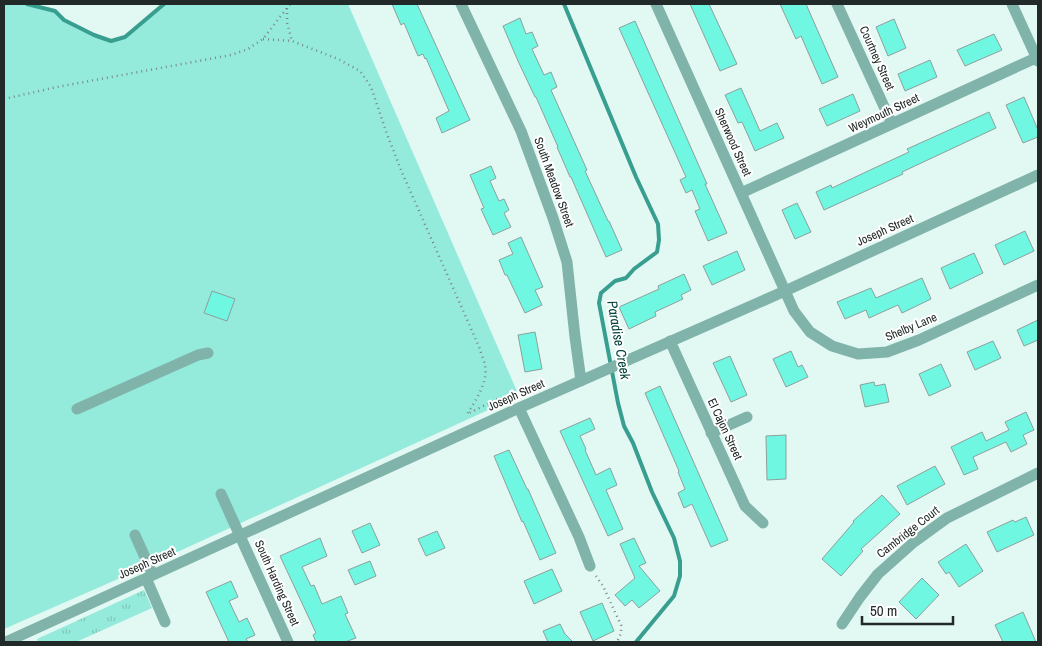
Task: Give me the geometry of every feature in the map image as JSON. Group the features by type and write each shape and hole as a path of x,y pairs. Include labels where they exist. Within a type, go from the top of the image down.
{"street":[{"name":"South Meadow Street","path":"462,4 521,131 567,262 581,381"},
{"name":"Sherwood Street","path":"656,4 785,290"},
{"name":"Courtney Street","path":"837,4 892,124"},
{"path":"1012,4 1038,59"},
{"name":"Weymouth Street","path":"741,193 1038,59"},
{"name":"Joseph Street","path":"6,642 28,638 150,577 519,408 1038,175"},
{"name":"Shelby Lane","path":"785,290 794,311 810,332 832,346 858,354 887,352 919,340 1038,285"},
{"name":"El Cajon Street","path":"670,341 745,506 763,523"},
{"path":"77,409 198,355 208,353"},
{"path":"519,408 590,566"},
{"path":"711,433 747,417"},
{"name":"Cambridge Court","path":"842,624 878,574 914,542 947,518 1038,472"},
{"name":"South Harding Street","path":"221,494 288,642"},
{"path":"135,535 165,622"}],"path":[{"path":"4,99 57,87 231,55 248,49 263,39 290,4"},
{"path":"287,8 292,41"},
{"path":"263,39 292,41 338,59 360,71 371,87 401,170 480,349 485,367 484,382 478,398 467,414 500,398 507,398 519,408"},
{"path":"590,566 603,586 621,625 620,637 617,642"}],"green space":[{"path":"4,4 27,4 55,11 64,20 111,41 125,36 164,4 348,4 519,396 127,575 4,629"},
{"path":"144,590 152,608 76,642 38,642 37,639"}],"building":[{"path":"392,4 417,4 470,120 442,133 436,118 449,111 426,58 423,54 418,56 404,23 401,25"},
{"path":"690,4 709,4 737,64 720,71"},
{"path":"780,4 806,4 838,77 822,84 801,36 796,39"},
{"path":"520,18 526,34 532,32 538,46 532,49 544,75 551,72 557,87 551,90 587,170 585,171 622,250 606,257 503,26"},
{"path":"894,19 906,48 888,56 876,27"},
{"path":"635,21 727,233 708,241 695,211 700,209 692,190 686,193 680,180 686,177 619,28"},
{"path":"994,34 1002,50 965,66 957,50"},
{"path":"930,60 937,77 905,91 898,74"},
{"path":"741,88 760,131 777,123 784,138 755,151 742,122 738,123 725,95"},
{"path":"853,94 860,111 827,126 819,109"},
{"path":"1024,97 1038,130 1038,137 1023,143 1006,105"},
{"path":"989,112 996,128 902,172 903,174 824,210 816,192 831,185 832,188 909,152 907,149"},
{"path":"491,166 496,178 490,181 499,201 504,199 509,210 504,213 511,227 493,235 481,209 484,208 470,175"},
{"path":"797,203 811,232 795,239 782,210"},
{"path":"1025,231 1034,251 1004,265 995,245"},
{"path":"521,237 543,287 535,290 542,305 525,313 499,260 513,254 508,243"},
{"path":"737,251 745,270 712,285 703,266"},
{"path":"974,253 983,273 950,289 941,268"},
{"path":"684,274 691,290 681,295 683,299 655,312 656,316 629,329 619,307 659,289 658,286"},
{"path":"922,278 931,299 902,313 898,305 869,318 866,310 845,319 837,302 871,288 876,298"},
{"path":"212,291 235,299 227,321 204,313"},
{"path":"1038,320 1038,340 1024,346 1017,330"},
{"path":"535,332 542,369 525,372 518,335"},
{"path":"993,341 1001,358 975,370 967,352"},
{"path":"791,351 798,367 802,365 808,377 786,387 773,359"},
{"path":"730,356 747,395 731,402 713,363"},
{"path":"941,364 951,386 929,396 919,374"},
{"path":"874,382 875,386 885,384 889,402 865,407 860,385"},
{"path":"660,386 728,540 711,547 692,504 684,508 678,493 685,489 679,471 645,393"},
{"path":"1026,412 1034,430 1023,435 1027,444 1011,452 1006,442 973,457 978,469 964,475 951,447 982,432 986,441 1009,430 1005,422"},
{"path":"590,418 595,429 580,436 585,450 596,475 610,468 617,485 606,490 623,529 608,536 560,431"},
{"path":"786,435 786,479 767,480 766,436"},
{"path":"509,450 556,553 540,560 494,456"},
{"path":"935,466 945,484 907,505 897,486"},
{"path":"882,495 900,514 861,549 863,551 841,576 822,559 853,521"},
{"path":"1026,517 1034,535 997,552 987,532 1013,520 1015,522"},
{"path":"370,523 380,545 362,553 352,531"},
{"path":"437,531 445,548 426,556 418,539"},
{"path":"320,538 327,556 302,567 311,586 314,585 322,604 341,596 348,613 345,614 356,638 345,642 316,642 313,635 316,633 280,556"},
{"path":"634,538 646,563 639,566 660,591 639,608 632,600 625,606 615,595 635,578 620,544"},
{"path":"966,544 983,571 959,587 949,572 946,574 938,562"},
{"path":"370,561 376,576 355,585 348,570"},
{"path":"552,569 562,591 534,604 524,581"},
{"path":"922,578 939,595 916,619 899,602"},
{"path":"231,581 238,597 229,601 239,622 247,618 255,635 246,639 248,642 229,642 206,592"},
{"path":"602,603 614,631 593,641 580,612"},
{"path":"1023,612 1036,642 1003,642 995,625"},
{"path":"560,624 565,634 573,642 548,642 543,631"}],"waterway":[{"name":"Paradise Creek","path":"27,4 55,11 64,20 111,41 125,37 164,4"},
{"name":"Paradise Creek","path":"564,4 636,177 658,224 659,240 657,252 634,269 626,278 615,281 601,293 599,303 624,426 674,538 680,561 680,576 674,596 636,642"}]}
